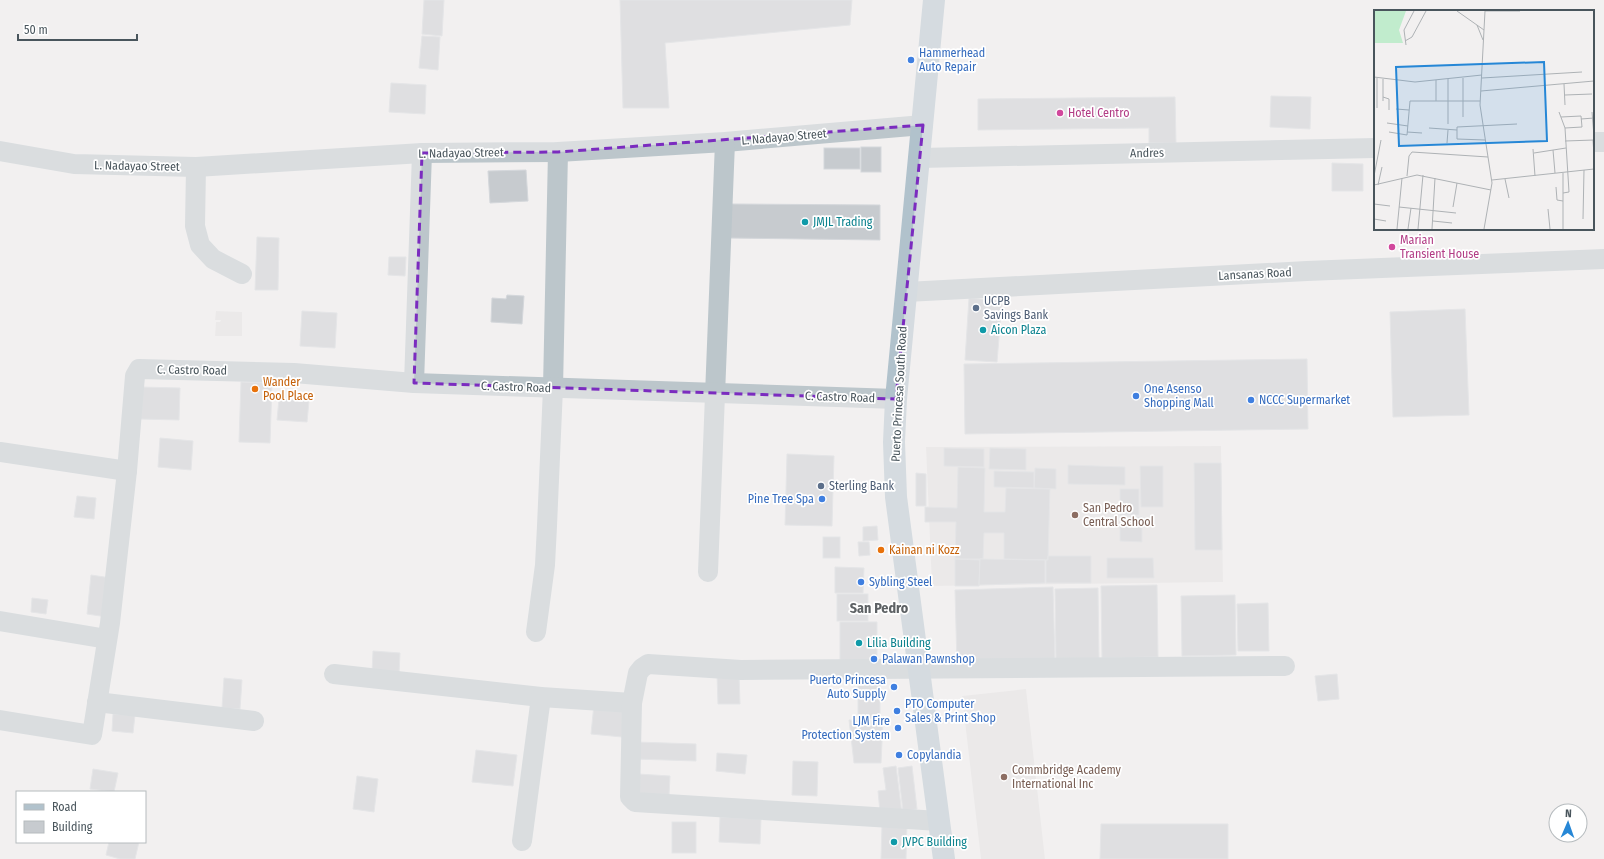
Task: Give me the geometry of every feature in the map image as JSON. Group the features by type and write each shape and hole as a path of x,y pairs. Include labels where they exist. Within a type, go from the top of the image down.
{"main road":[{"name":"Puerto Princesa South Road","path":"934,0 896,398 894,442 896,497 944,859"}],"street":[{"name":"L. Nadayao Street","path":"0,151 74,164 196,167 422,153 558,152 725,142 923,125"},
{"path":"708,572 725,142"},
{"name":"Andres","path":"920,158 1374,148"},
{"path":"536,632 545,565 553,388 558,152"},
{"path":"414,383 422,153"},
{"path":"196,167 195,226 200,245 213,259 242,274"},
{"name":"Lansanas Road","path":"906,292 1306,271 1604,259"},
{"name":"C. Castro Road","path":"127,471 135,376 137,372 142,369 294,372 414,383 716,394 896,398"},
{"path":"0,452 127,471 107,639 92,735 0,720"},
{"path":"0,621 107,639"},
{"path":"938,821 635,802 630,797 632,703 638,673 648,664 741,670 1285,666"},
{"path":"334,674 541,697 632,703"},
{"path":"522,840 541,697"},
{"path":"97,702 254,721"}],"highlighted area":[{"path":"923,125 896,399 414,383 422,153 558,152"}],"shaded area":[{"path":"216,311 242,312 242,336 215,336 216,322 220,322 221,320 215,320"},
{"name":"San Pedro Central School","path":"1221,446 1223,582 932,586 926,447"},
{"name":"Commbridge Academy International Inc","path":"1026,689 1045,859 981,859 962,696"}],"building":[{"path":"424,0 444,0 442,36 422,34"},
{"path":"620,0 852,0 850,25 665,43 669,108 623,108"},
{"path":"422,36 440,37 438,70 419,68"},
{"path":"391,83 426,85 425,114 389,112"},
{"path":"1271,96 1311,97 1310,129 1270,127"},
{"path":"1175,97 1176,143 1149,143 1149,128 978,130 978,99"},
{"path":"861,147 881,147 881,172 861,172"},
{"path":"824,148 860,148 860,169 824,169"},
{"path":"1332,163 1363,164 1363,191 1332,191"},
{"path":"526,170 528,201 490,203 488,171"},
{"name":"JMJL Trading","path":"730,204 880,205 880,240 729,238"},
{"path":"257,237 279,238 278,290 255,290"},
{"path":"389,257 406,257 405,276 388,275"},
{"path":"507,295 524,296 522,324 491,322 492,298 506,299"},
{"name":"Aicon Plaza","path":"969,298 1002,301 997,362 965,360"},
{"path":"1465,309 1469,415 1393,417 1390,312"},
{"path":"302,311 337,313 335,348 300,346"},
{"name":"One Asenso Shopping Mall","path":"1307,359 1308,429 965,434 964,364"},
{"path":"241,382 272,383 270,443 239,442"},
{"path":"140,387 180,388 179,420 140,419"},
{"path":"279,399 309,401 307,422 277,420"},
{"path":"160,438 193,441 191,470 158,467"},
{"path":"944,448 984,449 984,467 944,466"},
{"path":"990,448 1026,449 1026,470 989,469"},
{"path":"787,454 834,456 832,526 785,525"},
{"path":"1194,463 1221,463 1222,550 1195,550"},
{"path":"1068,465 1125,467 1125,485 1068,484"},
{"path":"1140,466 1163,466 1163,507 1141,507"},
{"path":"958,467 985,468 984,512 1005,512 1006,488 1050,489 1048,560 1004,559 1004,533 984,533 983,559 955,559 956,522 925,522 925,507 957,508"},
{"path":"1035,468 1056,469 1056,489 1034,488"},
{"path":"994,471 1034,472 1034,488 994,487"},
{"path":"916,473 926,474 926,506 916,506"},
{"path":"1120,489 1139,489 1139,515 1120,515"},
{"path":"77,496 96,498 94,519 74,517"},
{"path":"1120,517 1142,517 1142,542 1120,541"},
{"path":"877,526 878,540 863,541 863,527"},
{"path":"823,537 840,537 840,558 823,558"},
{"path":"858,542 869,542 870,555 859,556"},
{"path":"1048,556 1091,556 1091,583 1046,583 1046,560 1048,560"},
{"path":"1107,558 1153,558 1154,578 1107,578"},
{"path":"955,559 980,560 979,586 955,586"},
{"path":"980,559 1045,560 1045,583 979,585"},
{"path":"835,567 864,568 863,593 835,593"},
{"path":"91,575 111,578 107,617 87,614"},
{"path":"1157,585 1158,657 1102,658 1101,586"},
{"path":"1053,587 1055,662 957,664 955,590"},
{"path":"1098,588 1099,659 1056,660 1055,589"},
{"path":"837,594 868,594 868,621 837,621"},
{"path":"1235,595 1236,655 1182,656 1181,596"},
{"path":"32,598 48,600 46,614 31,612"},
{"path":"1268,603 1269,651 1238,651 1237,604"},
{"name":"Lilia Building","path":"840,622 877,622 877,664 840,665"},
{"path":"373,651 400,653 399,674 372,673"},
{"path":"739,674 740,704 718,704 717,675"},
{"path":"858,674 880,674 880,719 858,719"},
{"path":"1337,674 1339,699 1318,701 1315,676"},
{"path":"224,678 242,680 240,709 222,708"},
{"path":"594,704 624,707 622,737 591,734"},
{"path":"113,714 135,715 133,733 112,731"},
{"path":"849,720 883,721 881,763 854,763"},
{"path":"636,742 696,744 696,761 635,759"},
{"path":"476,750 517,755 513,786 472,782"},
{"path":"717,753 747,755 745,774 716,771"},
{"path":"793,761 818,762 817,796 792,795"},
{"path":"896,766 902,814 880,812 878,791 886,790 883,768"},
{"path":"912,766 917,809 903,811 898,768"},
{"path":"93,769 118,773 114,791 90,789"},
{"path":"638,774 670,776 669,796 637,795"},
{"path":"357,776 378,779 374,812 353,809"},
{"path":"720,817 761,819 760,844 719,842"},
{"path":"672,822 696,822 696,853 672,853"},
{"name":"JVPC Building","path":"882,824 907,824 906,859 881,859"},
{"path":"1101,824 1228,824 1228,859 1100,859"},
{"path":"109,843 139,843 135,859 120,859 106,855"}],"place":[{"name":"Hammerhead Auto Repair","path":"911,60"},
{"name":"Hotel Centro","path":"1060,113"},
{"name":"JMJL Trading","path":"805,222"},
{"name":"Marian Transient House","path":"1392,247"},
{"name":"UCPB Savings Bank","path":"976,308"},
{"name":"Aicon Plaza","path":"983,330"},
{"name":"Wander Pool Place","path":"255,389"},
{"name":"One Asenso Shopping Mall","path":"1136,396"},
{"name":"NCCC Supermarket","path":"1251,400"},
{"name":"Sterling Bank","path":"821,486"},
{"name":"Pine Tree Spa","path":"822,499"},
{"name":"San Pedro Central School","path":"1075,515"},
{"name":"Kainan ni Kozz","path":"881,550"},
{"name":"Sybling Steel","path":"861,582"},
{"name":"Lilia Building","path":"859,643"},
{"name":"Palawan Pawnshop","path":"874,659"},
{"name":"Puerto Princesa Auto Supply","path":"894,687"},
{"name":"PTO Computer Sales & Print Shop","path":"897,711"},
{"name":"LJM Fire Protection System","path":"898,728"},
{"name":"Copylandia","path":"899,755"},
{"name":"Commbridge Academy International Inc","path":"1004,777"},
{"name":"JVPC Building","path":"894,842"}],"district":[{"name":"San Pedro","path":"879,608"}]}
